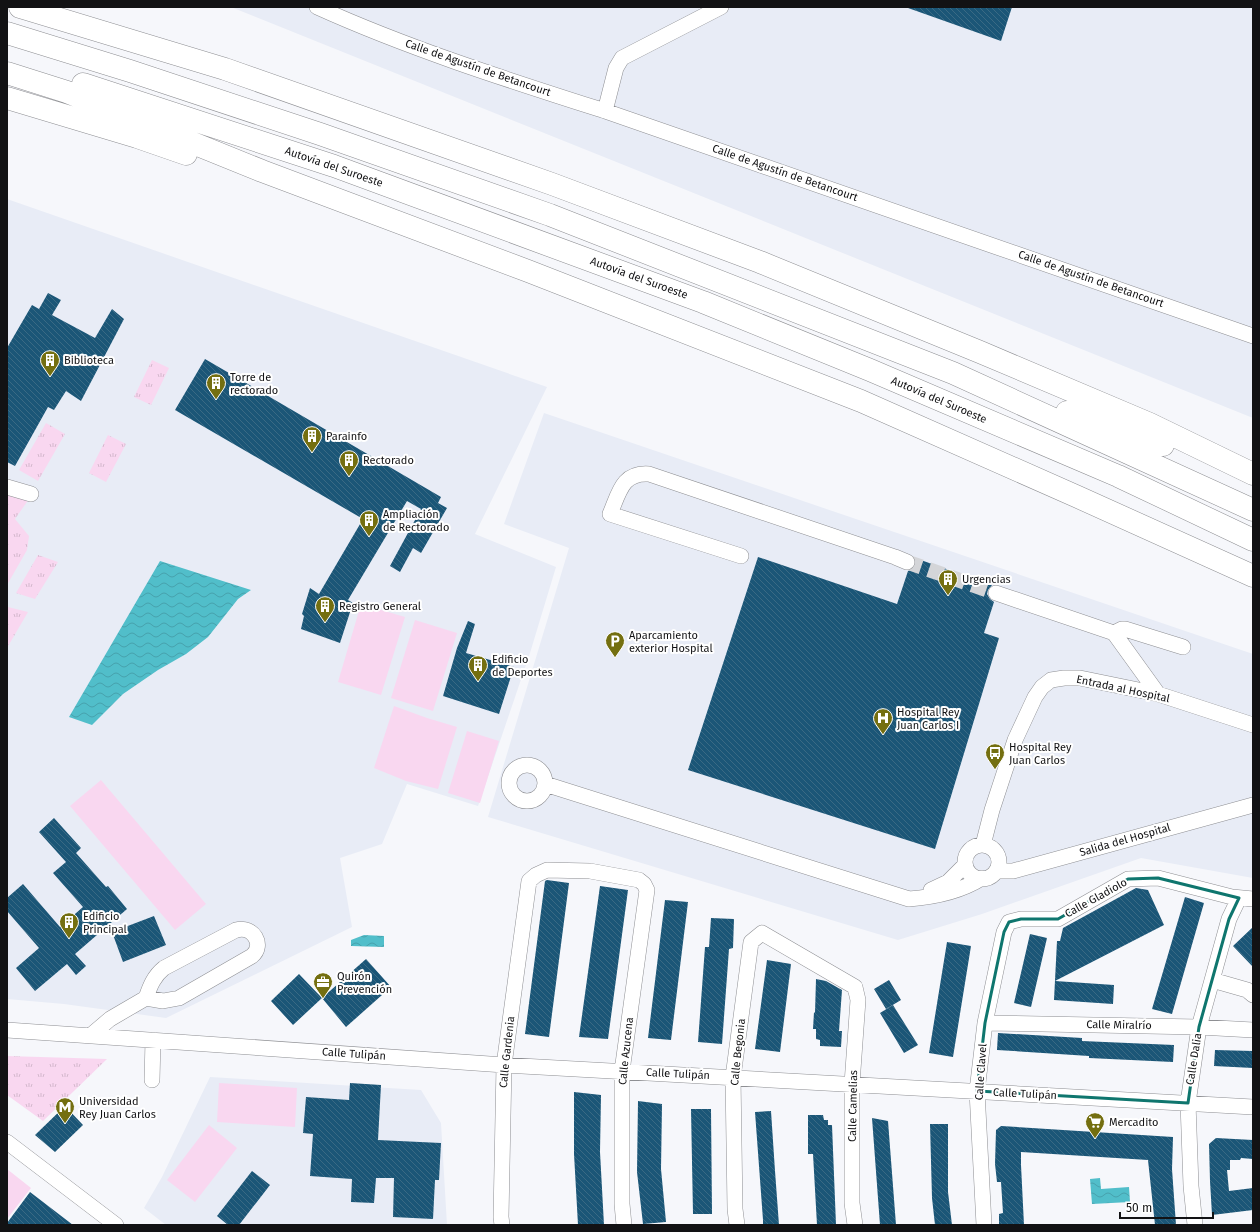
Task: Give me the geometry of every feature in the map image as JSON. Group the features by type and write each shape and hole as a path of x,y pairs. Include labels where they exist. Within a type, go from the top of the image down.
{"highway":[{"path":"20,7 225,69 552,184 760,262 980,352 1150,424 1253,461"},
{"path":"7,33 130,71 320,134 550,215 953,373 1253,475"},
{"name":"Autovía del Suroeste","path":"7,62 117,95 334,166 703,302 870,370 1118,476 1253,540"},
{"path":"7,73 67,92 262,171 536,274 861,401 1253,576"},
{"path":"7,98 137,137 294,191 390,219"},
{"path":"953,373 1253,510"},
{"path":"1150,424 1253,475"}],"street":[{"name":"Calle de Agustín de Betancourt","path":"317,7 369,30 517,83 605,111 1253,336"},
{"path":"605,111 616,68 622,58 721,7"},
{"path":"741,556 610,514 625,481 636,474 650,474 907,562"},
{"path":"7,487 31,494"},
{"path":"996,593 1114,634 1158,694"},
{"path":"1114,634 1122,629 1125,629 1183,647"},
{"name":"Entrada al Hospital","path":"983,845 992,810 1015,740 1030,706 1042,687 1051,680 1080,678 1158,694 1253,725"},
{"path":"545,784 909,899 928,898 954,891 972,884 982,878 990,876 996,871 998,863 997,854 991,848 983,845 976,846 969,851 966,857 965,865 948,882 909,899"},
{"name":"Salida del Hospital","path":"996,871 1013,871 1253,805"},
{"path":"965,865 971,874 982,878"},
{"name":"Calle Azucena","path":"529,881 536,875 547,870 590,871 639,880 644,884 647,890 622,1071 622,1204 624,1225"},
{"name":"Calle Gladiolo","path":"1009,922 1022,919 1058,919 1128,879 1158,878 1246,899"},
{"name":"Calle Gardenia","path":"502,1225 504,1065 529,881"},
{"name":"Calle Dalia","path":"1195,1225 1191,1186 1188,1103 1199,1027 1229,919 1246,899"},
{"name":"Calle Clavel","path":"984,1225 977,1091 985,1023 1004,932 1009,922"},
{"path":"90,1036 110,1019 146,998 163,1000 179,998 252,956 258,948 253,934 244,929 236,930 164,968 153,980 146,998"},
{"name":"Calle Begonia","path":"737,1225 735,1209 733,1077 751,942 762,933 855,987"},
{"path":"1212,980 1247,990 1253,995"},
{"name":"Calle Camelias","path":"855,987 858,1000 852,1084 852,1203 855,1225"},
{"name":"Calle Miralrío","path":"985,1023 1199,1027 1253,1030"},
{"name":"Calle Tulipán","path":"7,1030 504,1065 1253,1107"},
{"path":"152,1080 153,1040"},
{"path":"7,1142 112,1224"}],"highlighted area":[{"path":"1158,878 1239,898 1229,919 1199,1027 1188,1103 977,1091 985,1023 1004,932 1009,922 1021,919 1058,919 1128,879"}],"shaded area":[{"path":"231,7 1253,7 1253,418"},
{"path":"7,199 547,387 475,534 556,567 530,653 478,806 407,784 382,844 340,858 352,927 166,1018 64,1004 7,999"},
{"name":"Hospital Rey Juan Carlos I","path":"544,413 1253,654 1253,878 1141,858 982,914 898,940 488,817 569,548 504,524"},
{"path":"210,1077 421,1090 441,1123 447,1225 166,1225 144,1208 162,1177"}],"green space":[{"path":"152,360 169,368 151,405 134,397"},
{"path":"46,423 65,434 38,481 19,470"},
{"path":"108,435 126,444 106,482 89,473"},
{"path":"7,493 29,499 15,519 29,536 27,550 7,585"},
{"path":"38,555 58,562 35,599 16,593"},
{"path":"361,604 405,617 381,695 338,682"},
{"path":"8,607 28,612 7,648 7,609"},
{"path":"415,620 457,633 433,711 391,698"},
{"path":"394,706 457,727 438,789 406,781 374,768"},
{"path":"467,731 499,741 480,803 448,793"},
{"path":"101,780 206,904 175,930 70,806"},
{"path":"7,1056 107,1059 43,1121 7,1095"},
{"path":"219,1083 297,1088 295,1127 217,1122"},
{"path":"209,1125 237,1148 195,1202 167,1180"},
{"path":"7,1169 31,1188 7,1219"}],"water":[{"path":"160,561 251,590 238,599 208,637 186,654 158,670 123,694 92,725 69,717"},
{"path":"364,935 384,936 384,947 351,946 351,940"},
{"path":"1100,1178 1101,1189 1129,1187 1130,1202 1092,1204 1090,1179"}],"building":[{"path":"908,7 1012,7 1001,41"},
{"name":"Biblioteca","path":"48,293 61,300 52,315 95,338 112,309 124,319 81,401 66,391 54,410 48,407 15,466 7,462 7,348 32,305 39,309"},
{"name":"Rectorado","path":"205,359 441,497 438,503 447,508 421,553 413,548 400,572 390,566 421,509 407,501 348,600 353,603 340,643 301,629 304,616 302,614 310,588 319,594 363,519 175,410"},
{"path":"758,557 897,604 908,571 913,569 915,565 915,558 992,585 987,594 994,602 984,633 999,638 935,849 688,770"},
{"name":"Edificio de Deportes","path":"468,621 475,624 466,653 514,667 499,714 443,696 457,648"},
{"name":"Edificio Principal","path":"54,818 81,848 76,853 106,887 108,886 127,909 75,954 86,966 76,975 67,964 35,991 16,968 39,948 7,911 7,898 23,884 60,927 83,907 53,873 66,862 39,832"},
{"path":"545,881 569,883 549,1037 525,1034"},
{"path":"600,886 628,890 608,1039 579,1037"},
{"path":"1136,888 1148,890 1164,925 1055,981 1114,985 1113,1004 1054,1000 1057,941 1060,941 1063,928"},
{"path":"1185,897 1204,903 1172,1014 1152,1009"},
{"path":"665,900 688,902 671,1040 648,1038"},
{"path":"154,916 166,945 123,962 112,932"},
{"path":"711,918 734,919 733,948 729,949 722,1044 698,1042 705,947 709,947"},
{"path":"1253,927 1253,967 1233,946"},
{"path":"1030,934 1047,938 1031,1007 1014,1003"},
{"path":"947,942 971,946 953,1057 929,1053"},
{"path":"366,959 391,987 346,1027 322,998"},
{"path":"767,960 791,964 780,1052 755,1049"},
{"path":"299,974 322,998 293,1025 271,1001"},
{"path":"816,979 826,981 842,990 839,1031 842,1031 841,1047 820,1046 820,1040 816,1039 816,1029 813,1029"},
{"path":"889,980 901,1000 886,1009 874,989"},
{"path":"893,1005 918,1045 904,1053 880,1013"},
{"path":"998,1033 1082,1038 1082,1041 1174,1045 1173,1062 1089,1058 1089,1056 997,1050"},
{"path":"1215,1050 1253,1051 1253,1068 1214,1066"},
{"path":"350,1083 381,1085 378,1140 441,1143 439,1180 435,1180 433,1219 393,1217 394,1178 376,1178 374,1203 351,1202 352,1179 310,1176 313,1134 303,1133 306,1097 349,1100"},
{"path":"574,1092 601,1095 600,1152 604,1225 578,1225 574,1154"},
{"path":"638,1101 662,1104 661,1169 666,1222 643,1224 637,1172"},
{"path":"65,1106 83,1125 55,1152 35,1135"},
{"path":"691,1109 711,1109 712,1214 693,1214"},
{"path":"771,1111 779,1225 763,1225 755,1112"},
{"path":"808,1115 823,1115 824,1120 828,1120 828,1125 832,1125 836,1225 817,1225 813,1154 808,1154"},
{"path":"872,1118 888,1121 896,1225 880,1225"},
{"path":"930,1124 948,1124 948,1192 952,1225 935,1225 932,1198"},
{"path":"1001,1126 1173,1137 1172,1169 1176,1225 1155,1225 1148,1160 1021,1152 1024,1225 999,1225 999,1214 1003,1213 1001,1182 997,1182 995,1164 996,1130"},
{"path":"1216,1138 1253,1140 1253,1159 1241,1158 1240,1160 1230,1160 1230,1170 1227,1170 1229,1191 1253,1188 1253,1210 1212,1215 1209,1144"},
{"path":"252,1171 270,1185 239,1225 228,1225 217,1216"},
{"path":"30,1192 73,1225 7,1225"}],"tunnel":[{"path":"907,562 996,593"}],"place":[{"name":"Biblioteca","path":"50,377"},
{"name":"Torre de rectorado","path":"216,400"},
{"name":"Parainfo","path":"312,453"},
{"name":"Rectorado","path":"349,477"},
{"name":"Ampliación de Rectorado","path":"369,537"},
{"name":"Urgencias","path":"948,596"},
{"name":"Registro General","path":"325,623"},
{"name":"Aparcamiento exterior Hospital","path":"615,658"},
{"name":"Edificio de Deportes","path":"478,682"},
{"name":"Hospital Rey Juan Carlos I","path":"883,735"},
{"name":"Hospital Rey Juan Carlos","path":"995,770"},
{"name":"Edificio Principal","path":"69,939"},
{"name":"Quirón Prevención","path":"323,999"},
{"name":"Universidad Rey Juan Carlos","path":"65,1124"},
{"name":"Mercadito","path":"1095,1139"}]}
